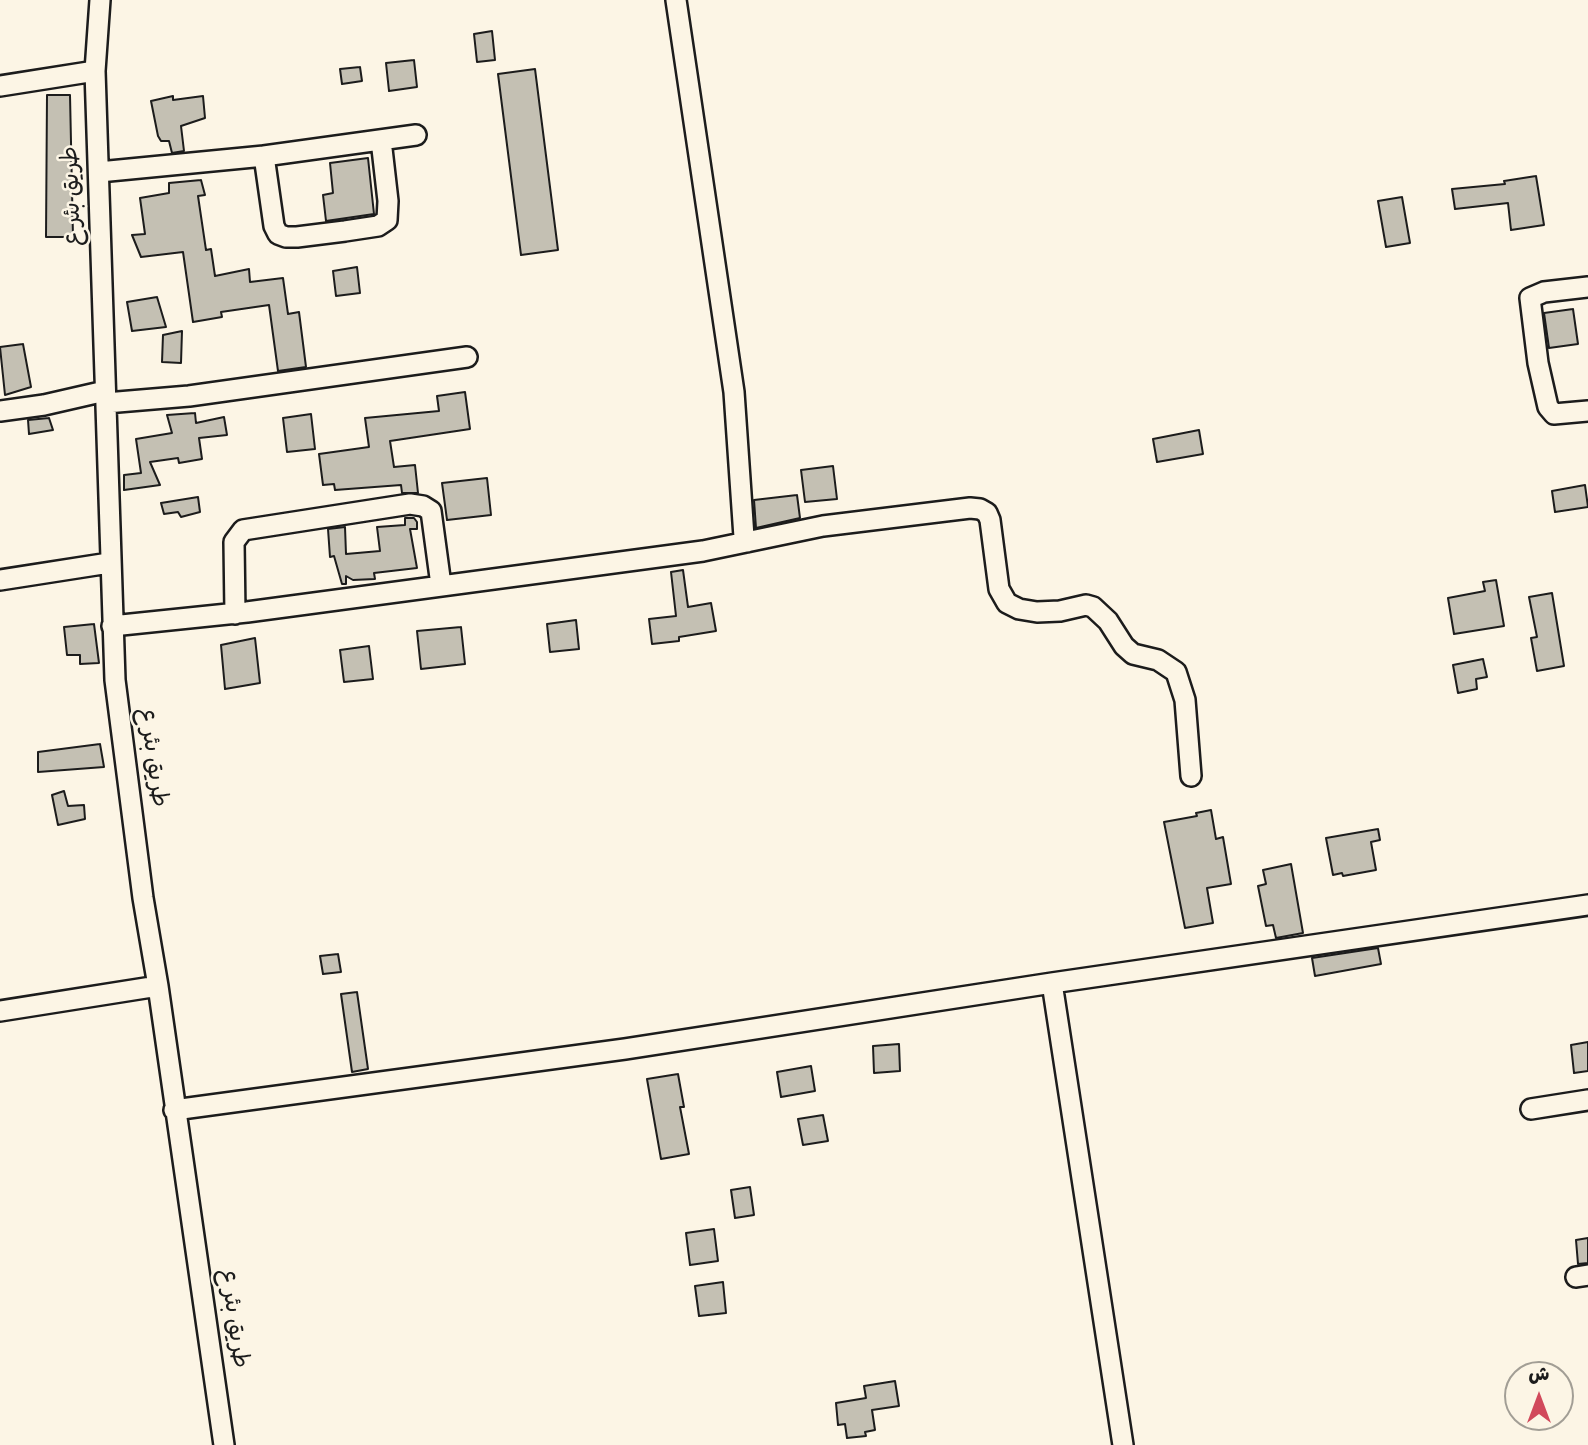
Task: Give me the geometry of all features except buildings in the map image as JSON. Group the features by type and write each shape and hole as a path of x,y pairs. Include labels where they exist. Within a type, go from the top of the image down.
{"street":[{"name":"طريق بئر ع","path":"103,0 95,71 109,563 115,681 143,898 224,1445"},
{"path":"676,0 734,392 744,537 747,542"},
{"path":"0,86 95,71"},
{"path":"99,173 264,156 416,135"},
{"path":"264,156 274,226 278,234 297,237 345,231 378,226 387,220 388,201 380,140"},
{"path":"1588,287 1544,292 1530,298 1538,363 1548,407 1554,414 1588,411"},
{"path":"0,411 106,397 189,396 467,357"},
{"path":"235,614 234,541 243,530 410,504 432,511 441,585"},
{"path":"112,626 235,614 703,551 823,526 980,509 987,513 990,520 999,589 1007,603 1037,612 1059,611 1086,605 1093,607 1108,621 1124,646 1133,654 1158,660 1176,672 1185,700 1191,776"},
{"path":"0,580 109,563"},
{"path":"174,1110 625,1049 1052,983 1588,905"},
{"path":"1052,983 1123,1445"},
{"path":"0,1011 158,986"},
{"path":"1531,1109 1588,1100"}]}
